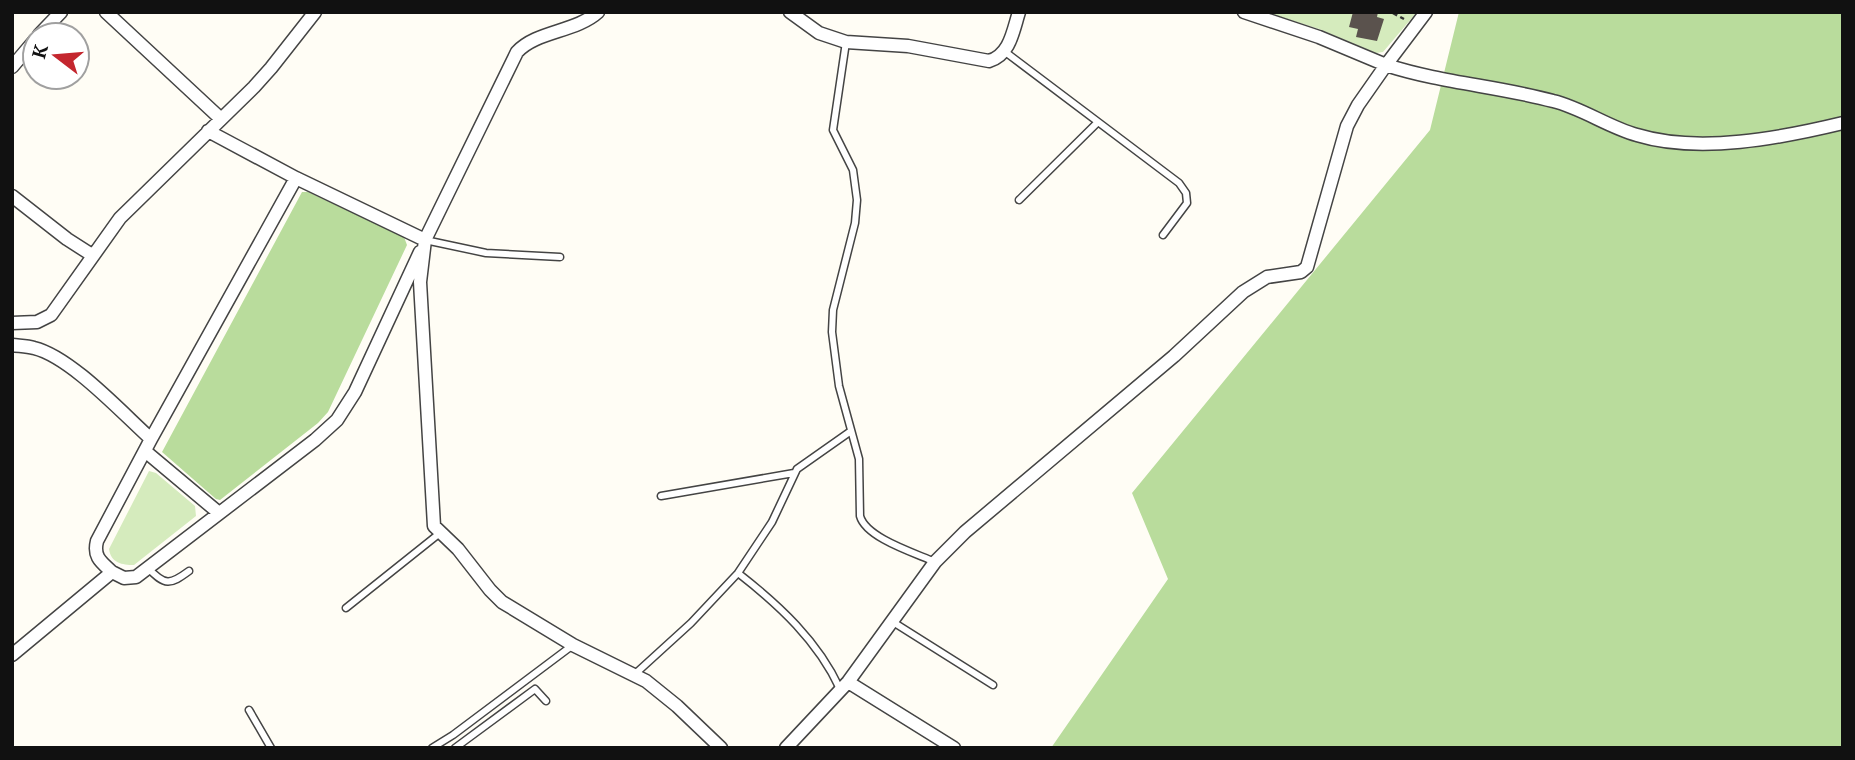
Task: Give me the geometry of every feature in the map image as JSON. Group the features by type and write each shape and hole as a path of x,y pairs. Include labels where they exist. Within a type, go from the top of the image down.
{"street":[{"path":"106,12 221,119"},
{"path":"12,323 37,323 51,314 120,218 271,68 315,12"},
{"path":"296,178 106,523 94,550 101,563 119,576 130,579 148,568 337,420 355,392 425,240 517,52 527,44 585,22 598,12"},
{"path":"790,12 825,36 846,42 908,47 984,61 996,58 1004,51 1019,12"},
{"path":"1244,12 1421,76 1557,102 1616,128 1657,141 1684,144 1786,136 1843,122"},
{"path":"786,748 844,686 935,562 999,502 1174,356 1243,292 1267,277 1301,272 1307,267 1347,126 1358,105 1426,12"},
{"path":"208,131 296,178 425,240"},
{"path":"12,196 92,255"},
{"path":"425,240 420,282 431,516 434,526 458,549 502,602 573,645 635,674 668,698 721,748"},
{"path":"12,345 34,348 54,356 84,378 148,445 219,513"},
{"path":"12,655 112,572"},
{"path":"844,686 954,748"}],"lane":[{"path":"846,42 834,130 853,170 858,200 832,321 839,386 859,459 858,494 862,523 879,536 935,562"},
{"path":"1004,51 1179,183 1186,192 1186,203 1163,235"},
{"path":"1019,200 1098,122"},
{"path":"425,240 486,253 560,257"},
{"path":"662,496 794,473 851,431"},
{"path":"635,674 691,623 738,573 772,522 794,473"},
{"path":"346,608 440,533"},
{"path":"148,568 169,583 175,582 190,571"},
{"path":"738,573 777,605 796,625 844,686"},
{"path":"893,622 993,685"},
{"path":"432,748 573,645"},
{"path":"455,748 535,689 546,701"},
{"path":"249,710 271,748"}],"green space":[{"path":"1265,12 1417,12 1383,52 1376,53 1319,29"},
{"path":"1459,12 1843,12 1843,748 1051,748 1168,579 1132,493 1430,130"},
{"path":"302,192 308,192 404,237 407,245 328,412 318,423 220,500 216,499 162,452"},
{"path":"149,471 156,473 195,506 196,516 134,565 121,564 112,557 109,549"}],"building":[{"path":"1353,12 1378,12 1377,17 1384,19 1377,41 1356,37 1358,29 1349,27"}]}
